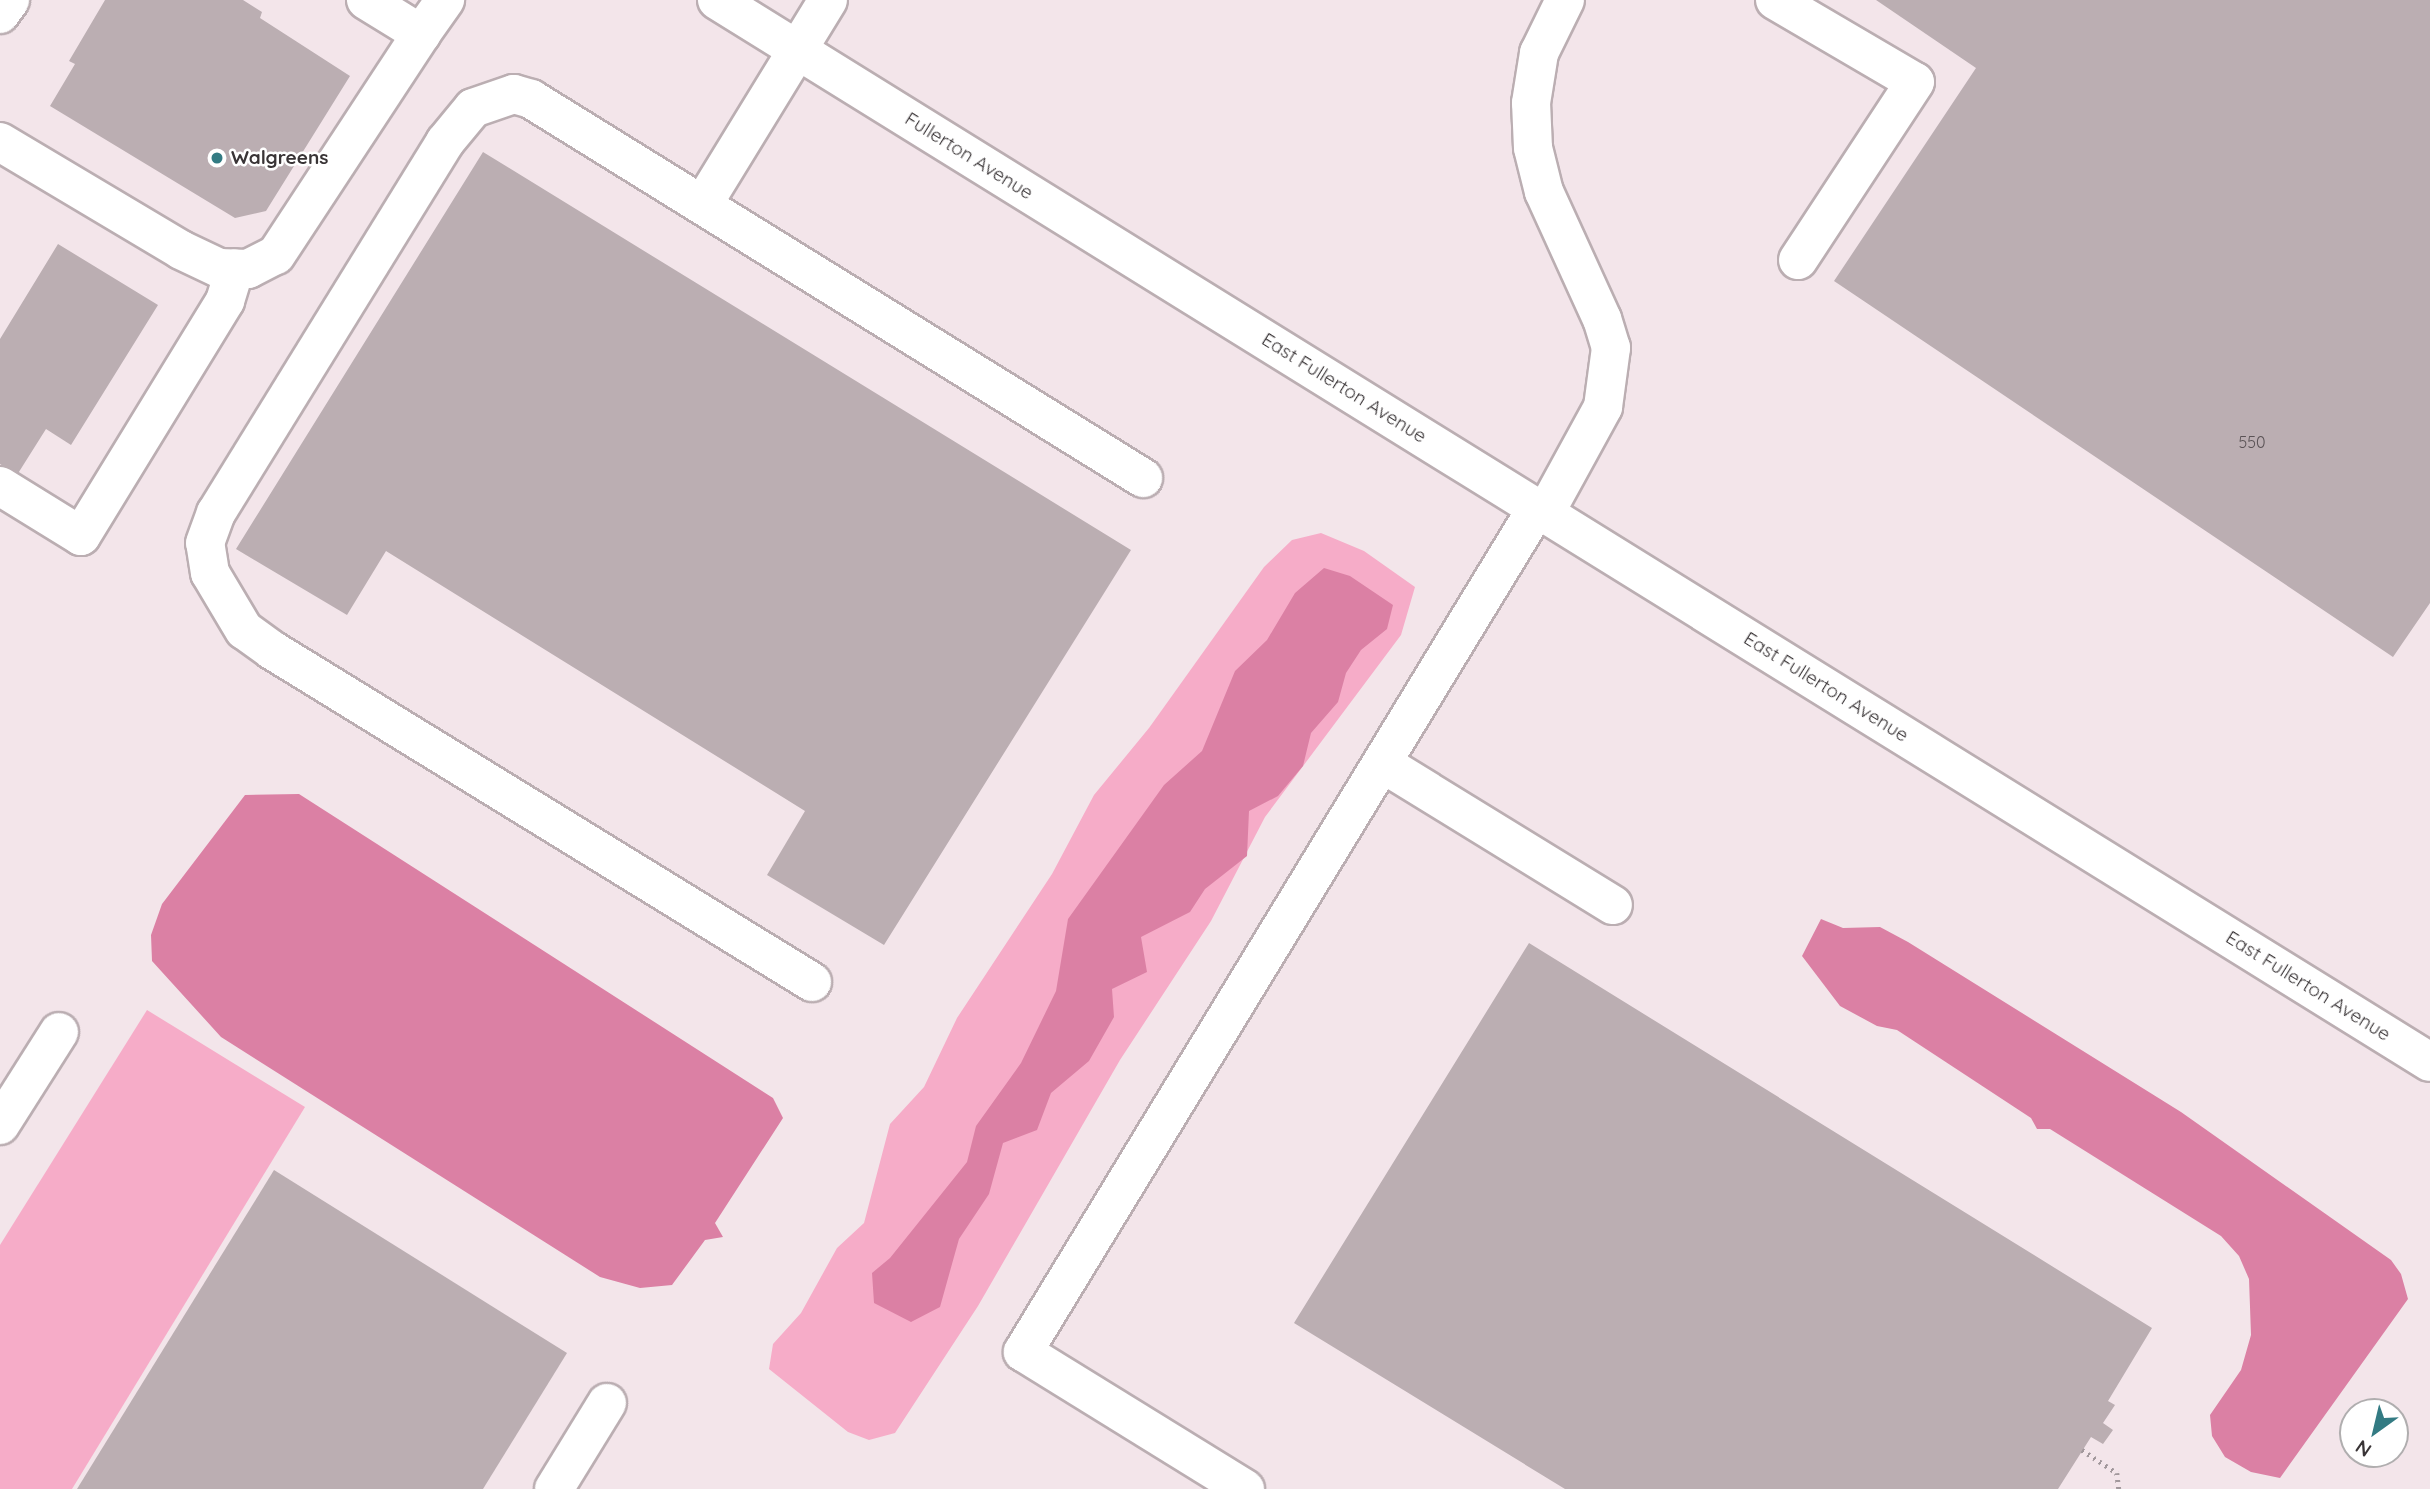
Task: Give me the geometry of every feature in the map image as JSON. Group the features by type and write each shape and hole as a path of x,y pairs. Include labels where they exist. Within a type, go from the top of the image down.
{"street":[{"path":"0,14 10,0"},
{"path":"366,0 421,34"},
{"path":"6,158 219,268 248,269 276,255 444,0"},
{"name":"Fullerton Avenue","path":"717,0 1222,312"},
{"path":"704,204 828,0"},
{"path":"1245,1489 1023,1352 1602,407 1610,358 1602,319 1544,192 1533,148 1531,103 1539,52 1565,0"},
{"path":"1776,0 1915,82 1798,260"},
{"path":"812,982 262,644 244,630 223,600 210,573 205,543 216,513 455,127 473,108 514,94 531,99 1143,478"},
{"path":"0,486 81,536 225,300 235,269"},
{"name":"East Fullerton Avenue","path":"1222,312 2430,1062"},
{"path":"1382,763 1613,905"},
{"path":"0,1125 59,1032"},
{"path":"554,1489 607,1403"}],"path":[{"path":"2082,1450 2117,1473 2119,1489"}],"shaded area":[{"path":"1321,533 1364,551 1415,587 1401,635 1265,817 1211,921 1120,1060 978,1306 895,1433 869,1440 848,1432 769,1369 773,1344 801,1313 837,1248 864,1223 890,1124 924,1087 957,1018 1052,874 1094,795 1149,728 1264,567 1292,540"},
{"path":"1324,568 1350,576 1393,605 1387,629 1361,650 1346,673 1338,702 1311,733 1303,766 1278,796 1249,811 1247,856 1205,889 1190,912 1141,937 1147,972 1112,989 1114,1017 1089,1061 1051,1093 1037,1130 1003,1143 989,1194 959,1239 940,1307 911,1322 874,1303 872,1273 890,1258 967,1162 976,1126 1021,1063 1056,991 1068,919 1164,785 1202,751 1235,671 1267,640 1295,593"},
{"path":"299,794 773,1098 783,1118 715,1223 723,1237 705,1240 672,1285 640,1288 600,1277 221,1037 152,961 151,935 162,904 245,795"},
{"path":"1821,919 1843,928 1880,927 1908,942 2181,1112 2391,1260 2401,1274 2408,1299 2280,1478 2251,1472 2225,1457 2212,1436 2210,1415 2241,1370 2251,1335 2249,1279 2239,1256 2221,1236 2050,1129 2037,1129 2031,1118 1897,1030 1877,1026 1840,1006 1802,956"},
{"path":"147,1010 305,1107 72,1489 0,1489 0,1245"}],"building":[{"name":"Walgreens","path":"105,0 243,0 262,12 260,18 350,76 266,211 235,218 50,106 75,64 69,61"},
{"path":"1876,0 2430,0 2430,603 2393,657 1834,281 1976,68"},
{"path":"483,152 1131,550 884,945 767,875 805,811 386,551 347,615 236,549"},
{"path":"58,244 158,305 71,445 46,429 17,475 0,464 0,339"},
{"path":"1529,943 2152,1328 2108,1401 2115,1405 2103,1423 2113,1430 2103,1444 2091,1437 2058,1489 1565,1489 1294,1323"},
{"path":"274,1170 567,1353 483,1489 77,1489"}],"place":[{"name":"Walgreens","path":"217,158"}]}
